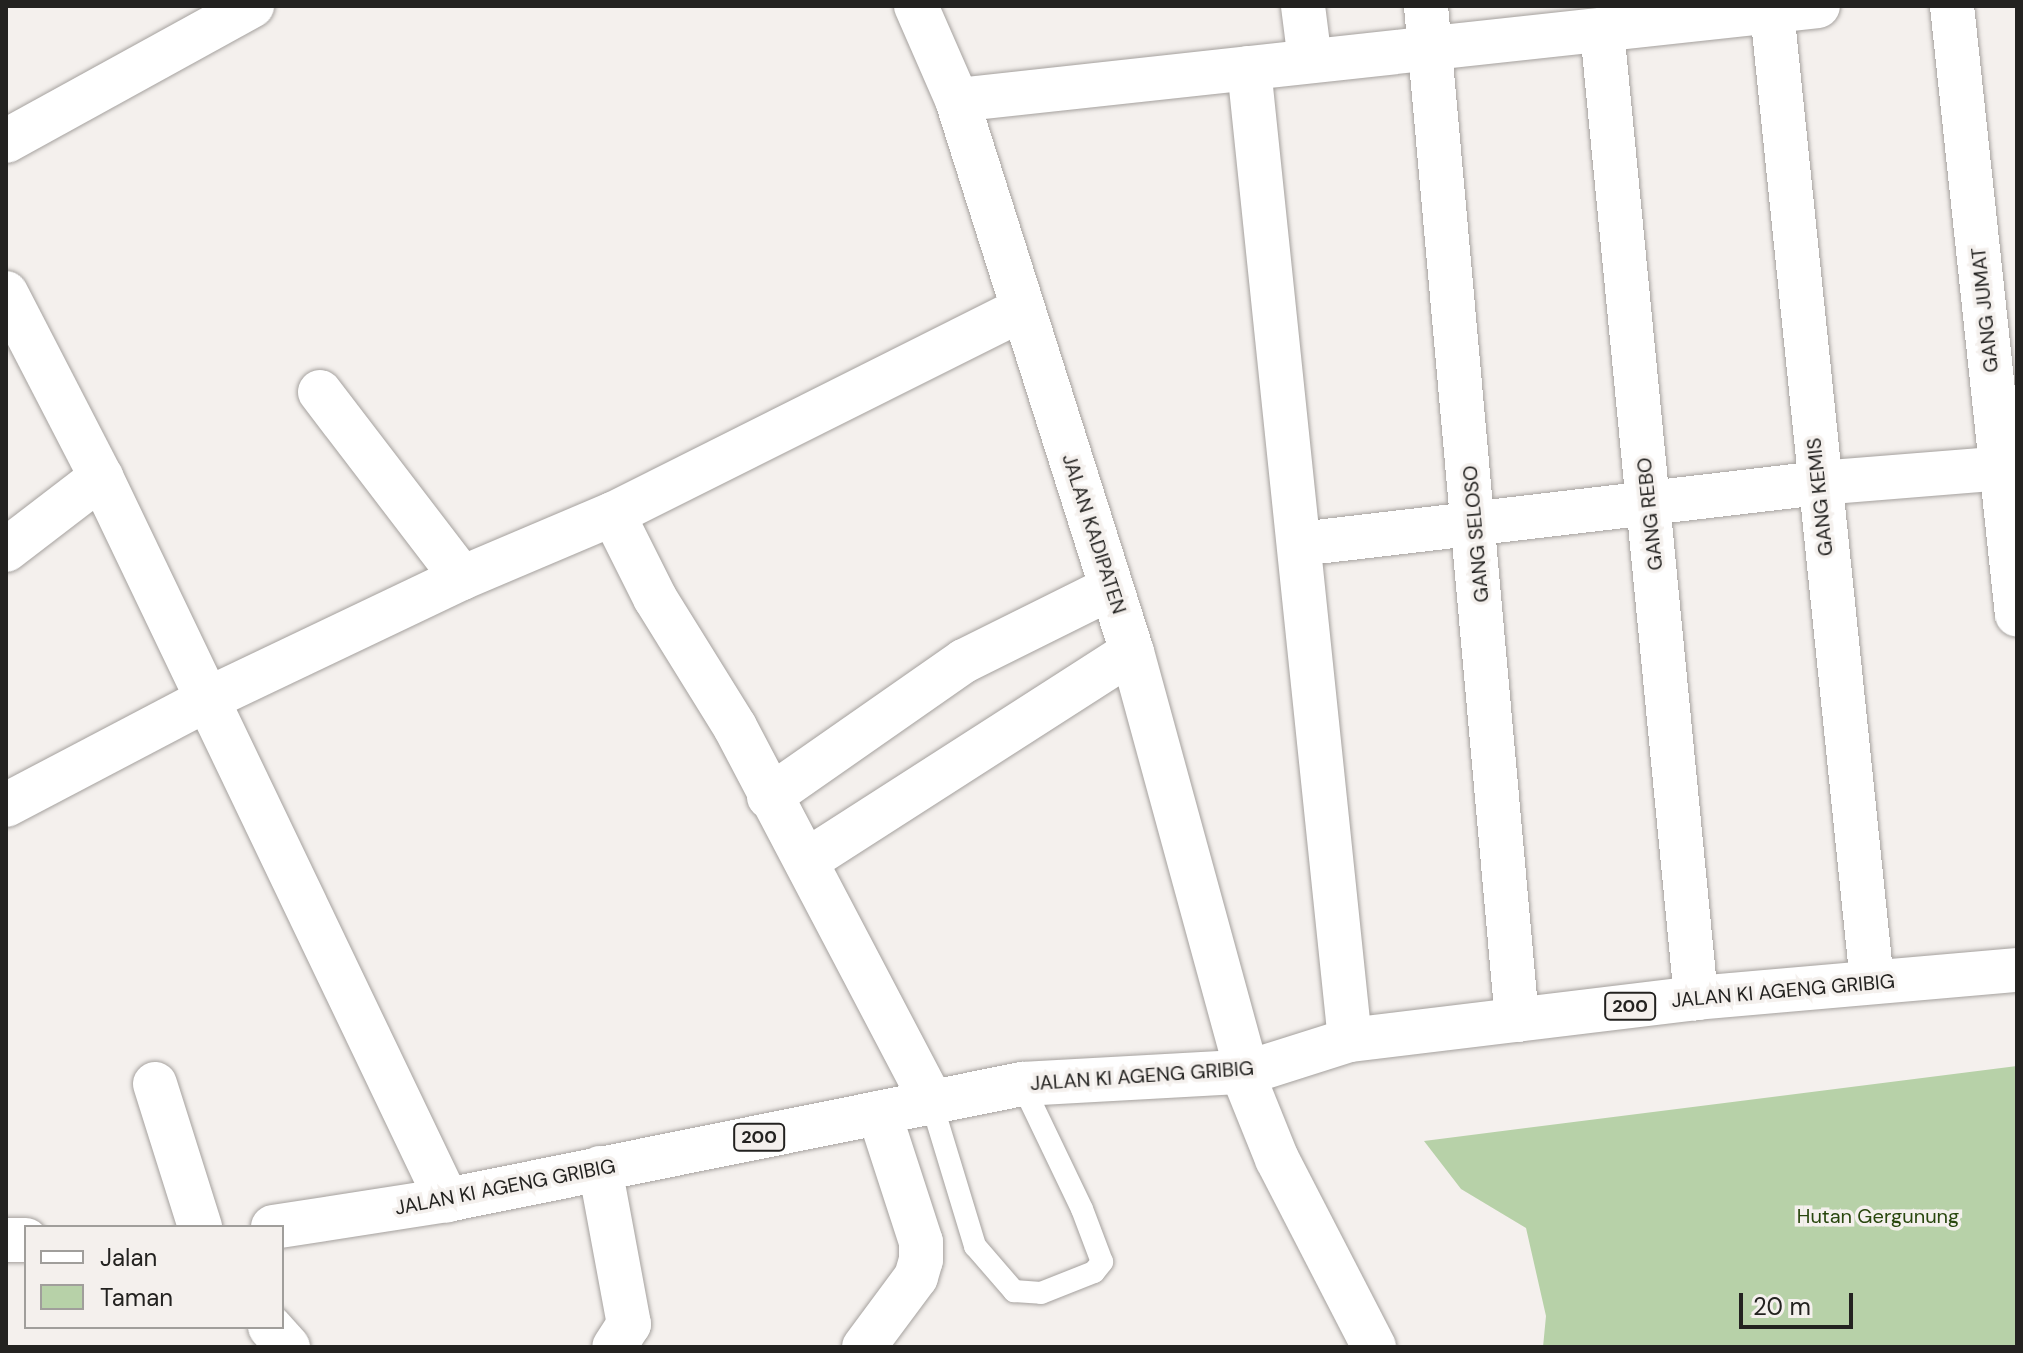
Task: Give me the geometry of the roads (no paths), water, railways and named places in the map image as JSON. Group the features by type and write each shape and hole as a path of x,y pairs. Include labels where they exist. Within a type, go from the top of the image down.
{"street":[{"name":"JALAN KADIPATEN","path":"916,6 957,100 1021,310 1132,652 1249,1079 1277,1159 1374,1347"},
{"path":"1303,6 1310,61"},
{"path":"957,100 1310,61 1428,27 1595,22 1818,6"},
{"name":"GANG JUMAT","path":"1952,6 2010,468 2017,615"},
{"name":"GANG KEMIS","path":"1772,11 1872,982"},
{"path":"6,141 227,13"},
{"name":"GANG REBO","path":"1595,22 1650,507 1696,998"},
{"name":"GANG SELOSO","path":"1428,27 1476,523 1517,1020"},
{"path":"1249,68 1350,1040"},
{"path":"6,293 101,477 447,1200"},
{"path":"6,805 208,699 462,578 613,514 1021,310"},
{"path":"320,392 462,578"},
{"path":"1300,544 1650,507 1819,483 2010,468"},
{"path":"6,550 101,477"},
{"path":"613,514 641,572 735,727 931,1101"},
{"path":"769,797 964,661 1111,588"},
{"path":"806,861 1132,652"},
{"name":"JALAN KI AGENG GRIBIG","path":"284,1225 447,1200 1022,1084 1249,1079 1350,1040 1696,998 2017,970"},
{"path":"155,1084 199,1225"},
{"path":"864,1347 916,1277 921,1260 921,1242 879,1113"},
{"path":"600,1168 629,1324 614,1347"},
{"path":"249,1347 258,1329"},
{"path":"272,1329 288,1347"}],"lane":[{"path":"931,1101 975,1246 1014,1291 1041,1293 1094,1272 1102,1262 1082,1209 1022,1084"}],"park label":[{"name":"Hutan Gergunung","path":"1878,1216"}]}
